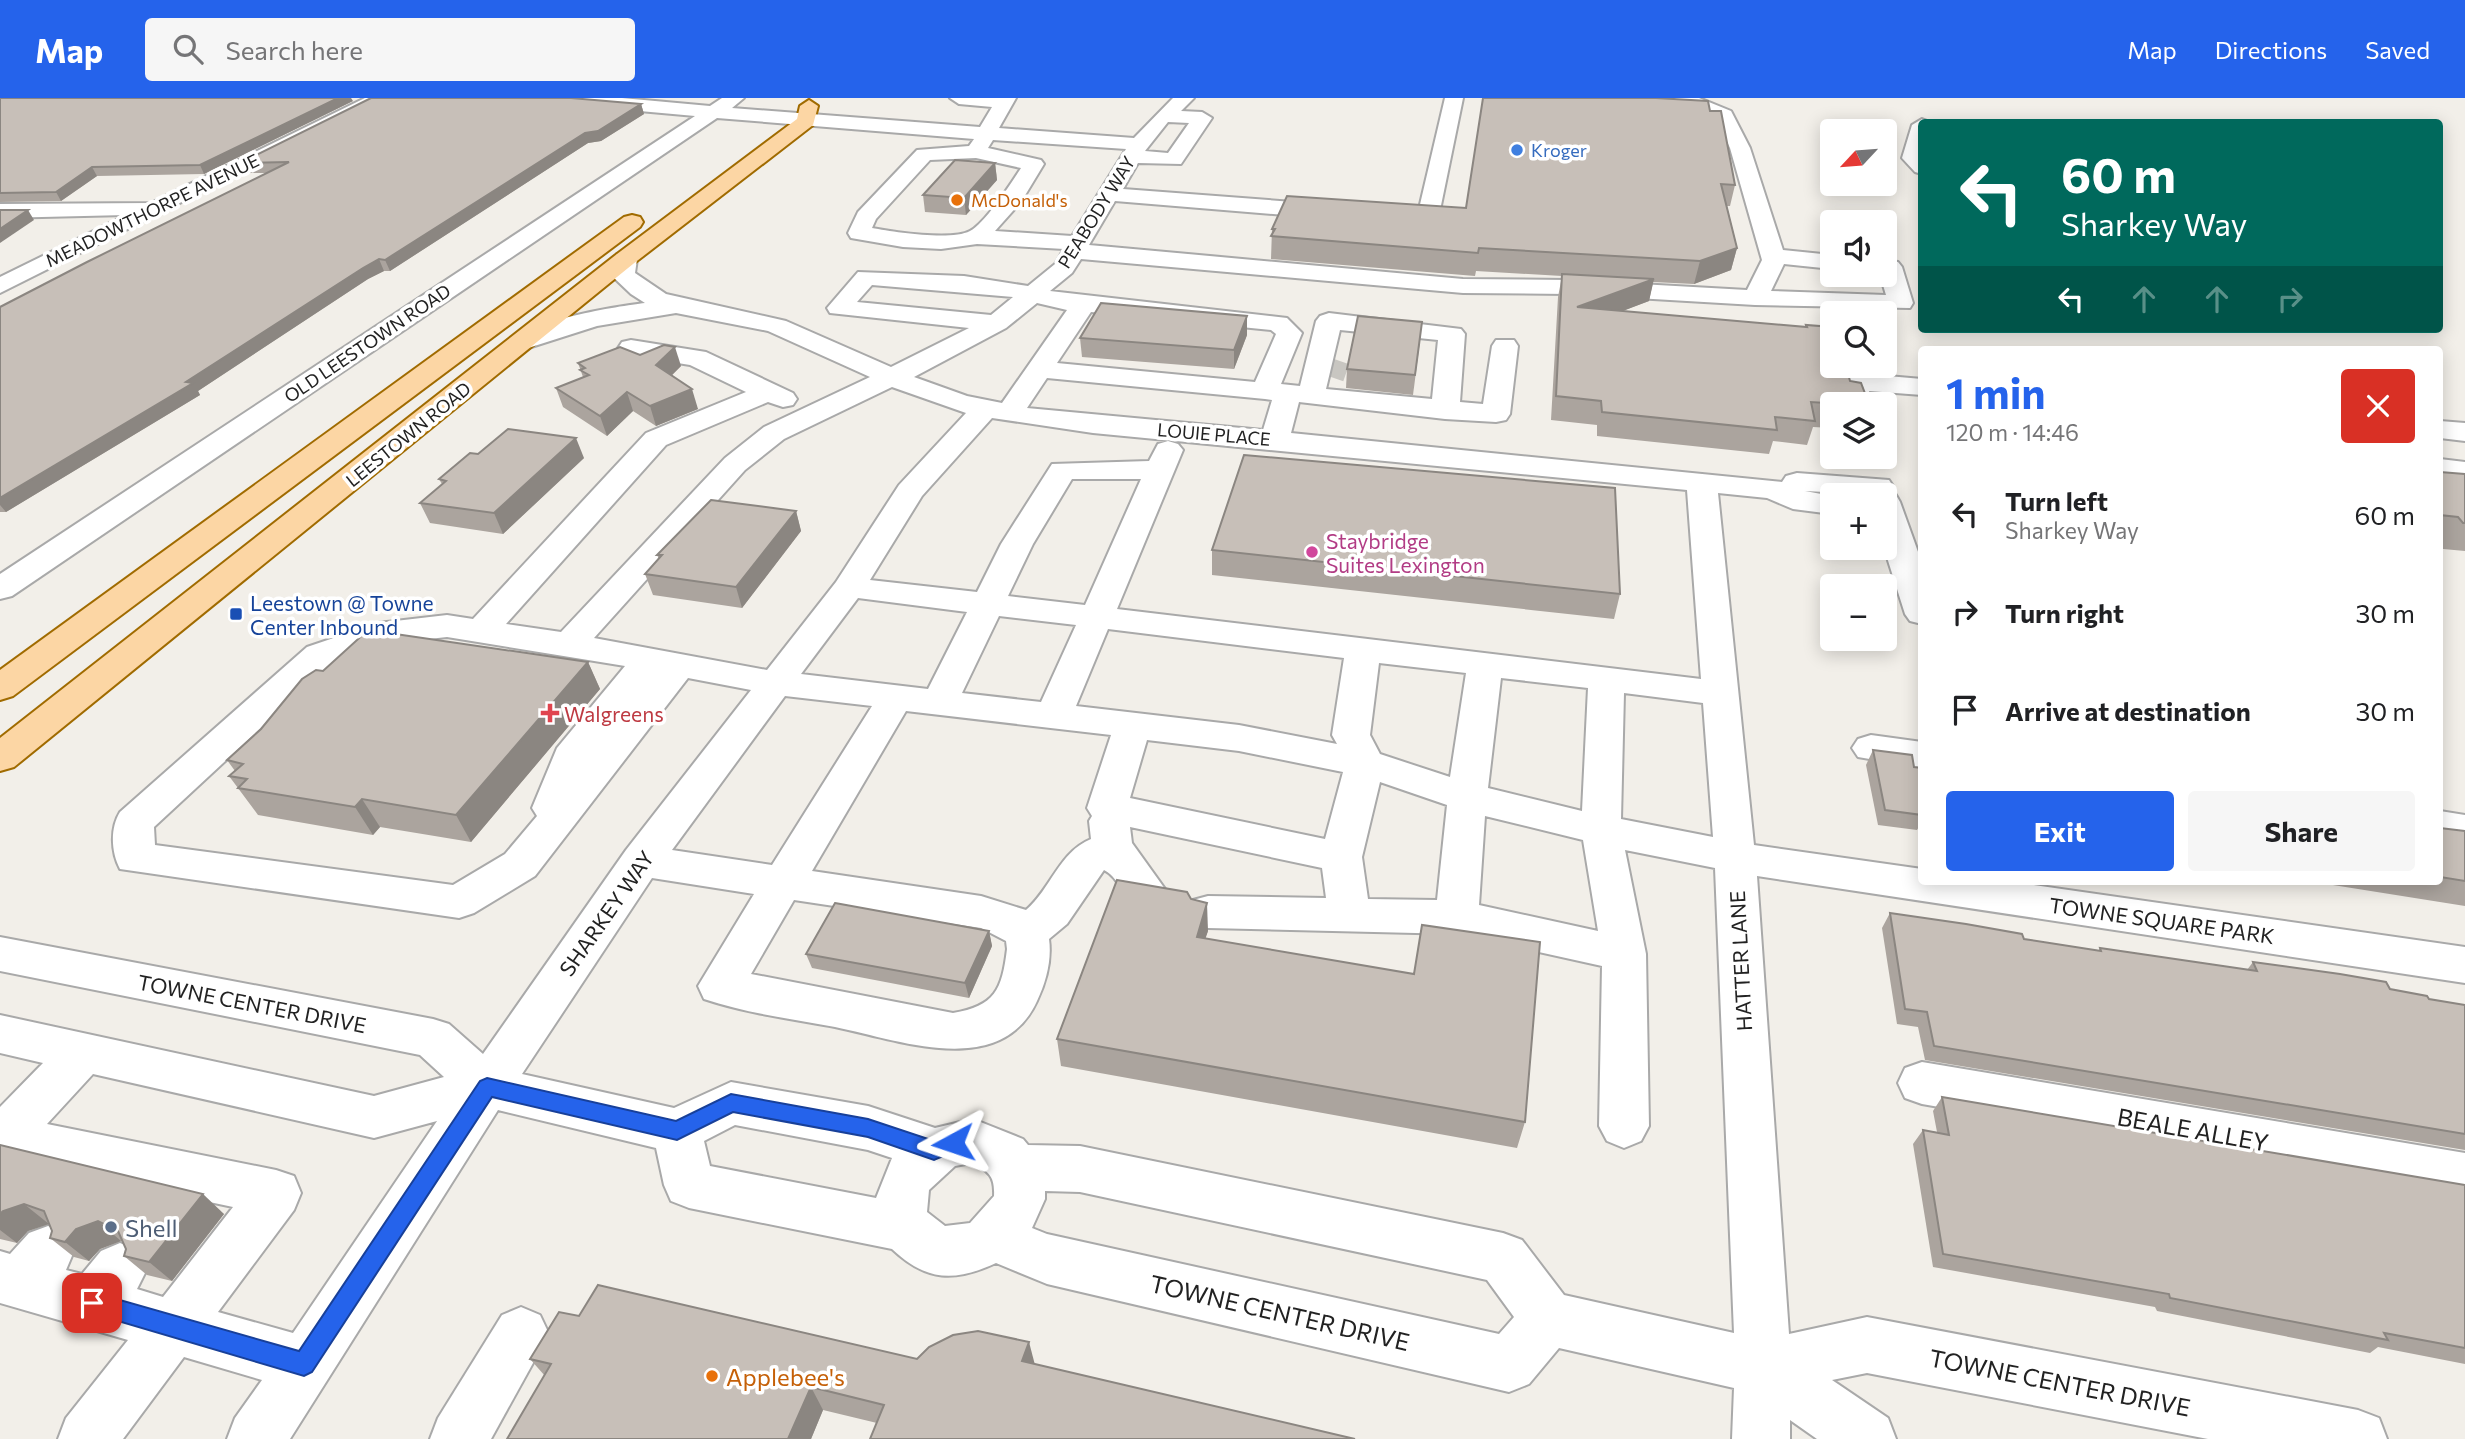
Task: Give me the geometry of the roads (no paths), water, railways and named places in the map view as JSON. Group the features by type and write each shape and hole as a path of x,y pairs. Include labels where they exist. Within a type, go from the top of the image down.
{"main road":[{"name":"LEESTOWN ROAD","path":"0,688 775,118 812,108"},
{"name":"LEESTOWN ROAD","path":"0,758 525,341 812,108"}],"street":[{"name":"MEADOWTHORPE AVENUE","path":"0,286 380,98"},
{"path":"562,98 726,102 994,121 1146,137"},
{"path":"950,153 924,154 866,217 859,233 941,242 968,231 973,219 1011,175 1030,170 1034,164 994,121 958,98"},
{"name":"PEABODY WAY","path":"569,644 735,464 774,433 946,351 997,323 1064,268 1146,137 1185,98"},
{"path":"1374,215 1427,220 1454,98"},
{"path":"1683,98 1724,115 1740,148 1774,260 1755,298"},
{"path":"726,102 775,118"},
{"name":"OLD LEESTOWN ROAD","path":"0,589 726,102"},
{"path":"994,121 950,153 889,216 901,230 924,234 968,231 1077,247 1254,267 1463,286 1568,287 1901,303 1897,287"},
{"path":"1918,137 1912,158 1918,164"},
{"path":"1109,194 1348,213"},
{"path":"0,211 157,208"},
{"path":"1254,267 1282,208"},
{"path":"1773,257 1820,261"},
{"name":"LOUIE PLACE","path":"625,259 623,275 638,292 673,306 776,326 930,394 998,411 1175,431 1772,489"},
{"path":"997,323 839,308 866,277 1034,293 1059,302 1278,323 1289,333 1310,379"},
{"name":"SHARKEY WAY","path":"256,1439 487,1087 641,861 849,587 911,491 998,411 1039,369 1084,304"},
{"name":"LOUIE PLACE","path":"525,341 568,323 615,313 673,306"},
{"path":"1275,440 1310,379 1329,321 1452,334 1445,411"},
{"path":"1489,462 1505,346"},
{"path":"631,348 698,358 813,413"},
{"path":"1039,369 1310,379 1445,411 1496,414"},
{"path":"1855,392 1853,381 1918,387"},
{"path":"481,631 656,439 769,392"},
{"path":"2443,430 2465,432"},
{"path":"1053,718 1161,470 1175,431"},
{"path":"2443,468 2465,471"},
{"path":"939,704 1017,544 1063,470 1161,470"},
{"path":"1772,489 1802,481 1820,484"},
{"name":"HATTER LANE","path":"1702,483 1735,857 1763,1367 1761,1439"},
{"path":"1772,489 1804,502 1820,504"},
{"path":"1897,539 1918,602"},
{"path":"849,587 1721,693"},
{"name":"TOWNE SQUARE PARK","path":"666,661 520,864 459,902 135,858 134,822 320,655 378,634 447,626 569,644 666,661 775,683 1239,738 1365,763 1467,797 1601,830 1735,857 1918,878"},
{"path":"1350,917 1341,857 1365,763 1351,735 1363,649"},
{"path":"1457,917 1467,797 1485,664"},
{"path":"1606,679 1601,830 1624,954 1624,1126"},
{"path":"641,861 782,882 981,912 1010,921 1026,934 1031,955 1008,1011 981,1028 953,1032 720,986 782,882 895,699"},
{"path":"1026,934 1053,911 1083,862 1098,852 1110,828 1132,727"},
{"path":"1871,748 1918,754"},
{"path":"2443,826 2465,830"},
{"path":"1110,828 1341,857"},
{"path":"1110,828 1144,889"},
{"name":"TOWNE SQUARE PARK","path":"1981,885 2043,892 2465,965"},
{"path":"1208,912 1350,917 1457,917 1624,954"},
{"name":"TOWNE CENTER DRIVE","path":"0,954 433,1038 487,1087"},
{"name":"TOWNE CENTER DRIVE","path":"0,1034 374,1117 487,1087 677,1130"},
{"path":"84,1052 1,1138 58,1161 185,1189 276,1193 87,1439"},
{"name":"BEALE ALLEY","path":"1922,1083 2465,1176"},
{"path":"907,1228 689,1185 677,1130 731,1103 868,1128 934,1150"},
{"path":"963,1142 990,1144 1006,1154 1017,1168 1021,1185 1020,1204 1010,1223 995,1238 975,1248 955,1252 937,1250 919,1241 907,1228 901,1212 901,1195 908,1177 919,1162 934,1150 963,1142"},
{"path":"1017,1168 1080,1168 1503,1258 1548,1319"},
{"name":"TOWNE CENTER DRIVE","path":"995,1238 1047,1259 1508,1364 1548,1319 1763,1367 1867,1439"},
{"path":"22,1270 106,1286 174,1327 304,1364"},
{"path":"459,1439 521,1334"},
{"name":"TOWNE CENTER DRIVE","path":"1763,1367 1867,1345 2358,1439"}],"tunnel":[{"path":"1331,377 1337,360"}],"place":[{"name":"Kroger","path":"1517,150"},
{"name":"McDonald's","path":"957,200"},
{"name":"Staybridge Suites Lexington","path":"1312,552"},
{"name":"Leestown @ Towne Center Inbound","path":"236,614"},
{"name":"Walgreens","path":"550,713"},
{"name":"Shell","path":"111,1227"},
{"name":"Applebee's","path":"712,1376"}]}
